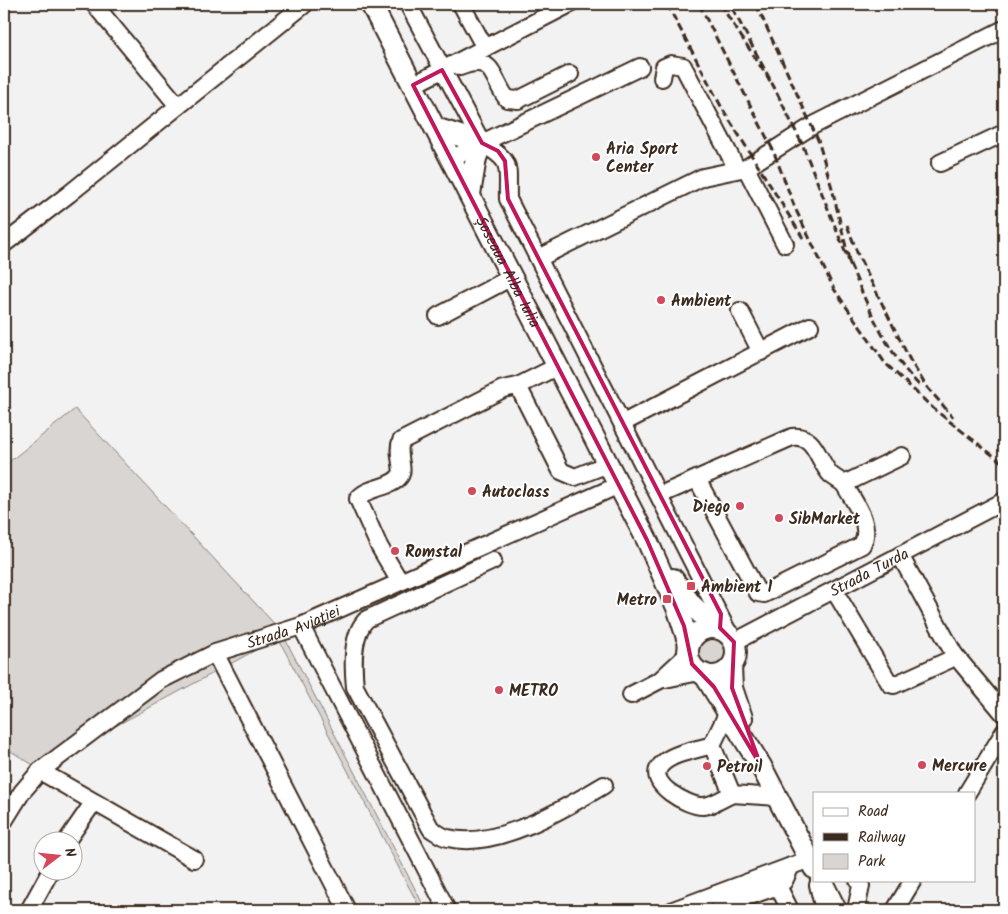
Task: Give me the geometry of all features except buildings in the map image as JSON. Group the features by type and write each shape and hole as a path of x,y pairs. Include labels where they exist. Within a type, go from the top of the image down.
{"main road":[{"name":"Șoseaua Alba Iulia","path":"371,4 647,540 678,610 689,649"},
{"path":"435,128 482,143 476,158 470,194"},
{"name":"Șoseaua Alba Iulia","path":"647,540 691,604 724,630"},
{"path":"761,766 733,694 730,680 731,667 736,655 724,630 699,632 689,649 692,664 702,673 761,766 777,797 805,864"},
{"path":"702,673 719,675 731,667"},
{"path":"820,882 836,910"}],"street":[{"path":"94,4 178,106"},
{"path":"4,244 305,4"},
{"path":"408,4 482,143 498,151 505,161 508,170 508,198 660,495 724,630"},
{"path":"461,4 485,48"},
{"path":"413,85 443,72 570,4"},
{"path":"539,258 703,177 742,169 812,126 1004,29"},
{"path":"443,72 479,61 491,71 507,99 513,101 570,74"},
{"path":"662,78 664,67 672,64 682,66 785,244"},
{"path":"451,160 482,143 640,67"},
{"path":"940,163 1004,133"},
{"path":"438,316 512,277"},
{"path":"740,311 761,352"},
{"path":"623,423 810,326"},
{"path":"400,582 379,546 358,499 362,494 395,481 400,476 397,450 401,441 503,390 518,386 558,366"},
{"path":"518,386 561,471 575,476 608,464"},
{"path":"660,495 792,437 799,436 810,440 831,474 844,484 865,525 866,538 862,545 764,594 758,593 697,479"},
{"path":"844,484 902,456"},
{"name":"Strada Aviației","path":"4,821 22,792 40,772 161,680 216,653 301,626 619,485"},
{"name":"Strada Turda","path":"724,630 834,590 1004,501"},
{"path":"900,555 954,654 1004,714"},
{"path":"493,561 367,619 360,626 357,635 354,671 356,687 431,829 446,838 480,839 509,831 564,810 604,785"},
{"path":"834,590 890,684 894,685 949,660 954,654"},
{"path":"301,626 447,910"},
{"path":"660,680 689,649"},
{"path":"216,653 347,910"},
{"path":"631,695 660,680 702,673"},
{"path":"728,712 712,745 673,758 661,765 658,772 660,784 669,793 692,806 705,806 732,794 777,797"},
{"path":"968,792 1004,732"},
{"path":"712,745 732,794"},
{"path":"40,772 194,859"},
{"path":"73,832 93,803"},
{"path":"718,910 722,906 778,886 805,864"},
{"path":"673,910 805,864"},
{"path":"29,910 44,882"},
{"path":"819,882 824,910"},
{"path":"856,910 861,886 859,882"},
{"path":"895,910 912,882"},
{"path":"778,886 787,909"}],"highlighted area":[{"path":"442,70 482,143 498,151 505,161 508,199 721,614 720,628 734,642 732,688 761,766 714,687 692,664 684,626 647,540 413,85"}],"green space":[{"path":"75,409 281,631 426,910 421,910 278,638 38,768 4,747 4,466"},
{"path":"712,633 725,639 731,652 725,665 712,671 699,665 693,652 699,639"}],"railway":[{"path":"667,4 722,108 803,238"},
{"path":"699,4 773,150 795,208 834,289 885,363 935,410 1004,464"},
{"path":"720,4 774,87 730,4"},
{"path":"756,4 818,140 832,188 850,264 803,146 774,87"},
{"path":"847,225 858,255 910,360 926,386 953,417"},
{"path":"850,264 871,313 888,345 921,387"}],"place":[{"name":"Aria Sport Center","path":"596,157"},
{"name":"Ambient","path":"661,300"},
{"name":"Autoclass","path":"472,491"},
{"name":"Diego","path":"740,506"},
{"name":"SibMarket","path":"779,518"},
{"name":"Romstal","path":"395,551"},
{"name":"Ambient 1","path":"691,586"},
{"name":"Metro","path":"667,599"},
{"name":"METRO","path":"499,690"},
{"name":"Mercure","path":"922,765"},
{"name":"Petroil","path":"707,766"}]}
